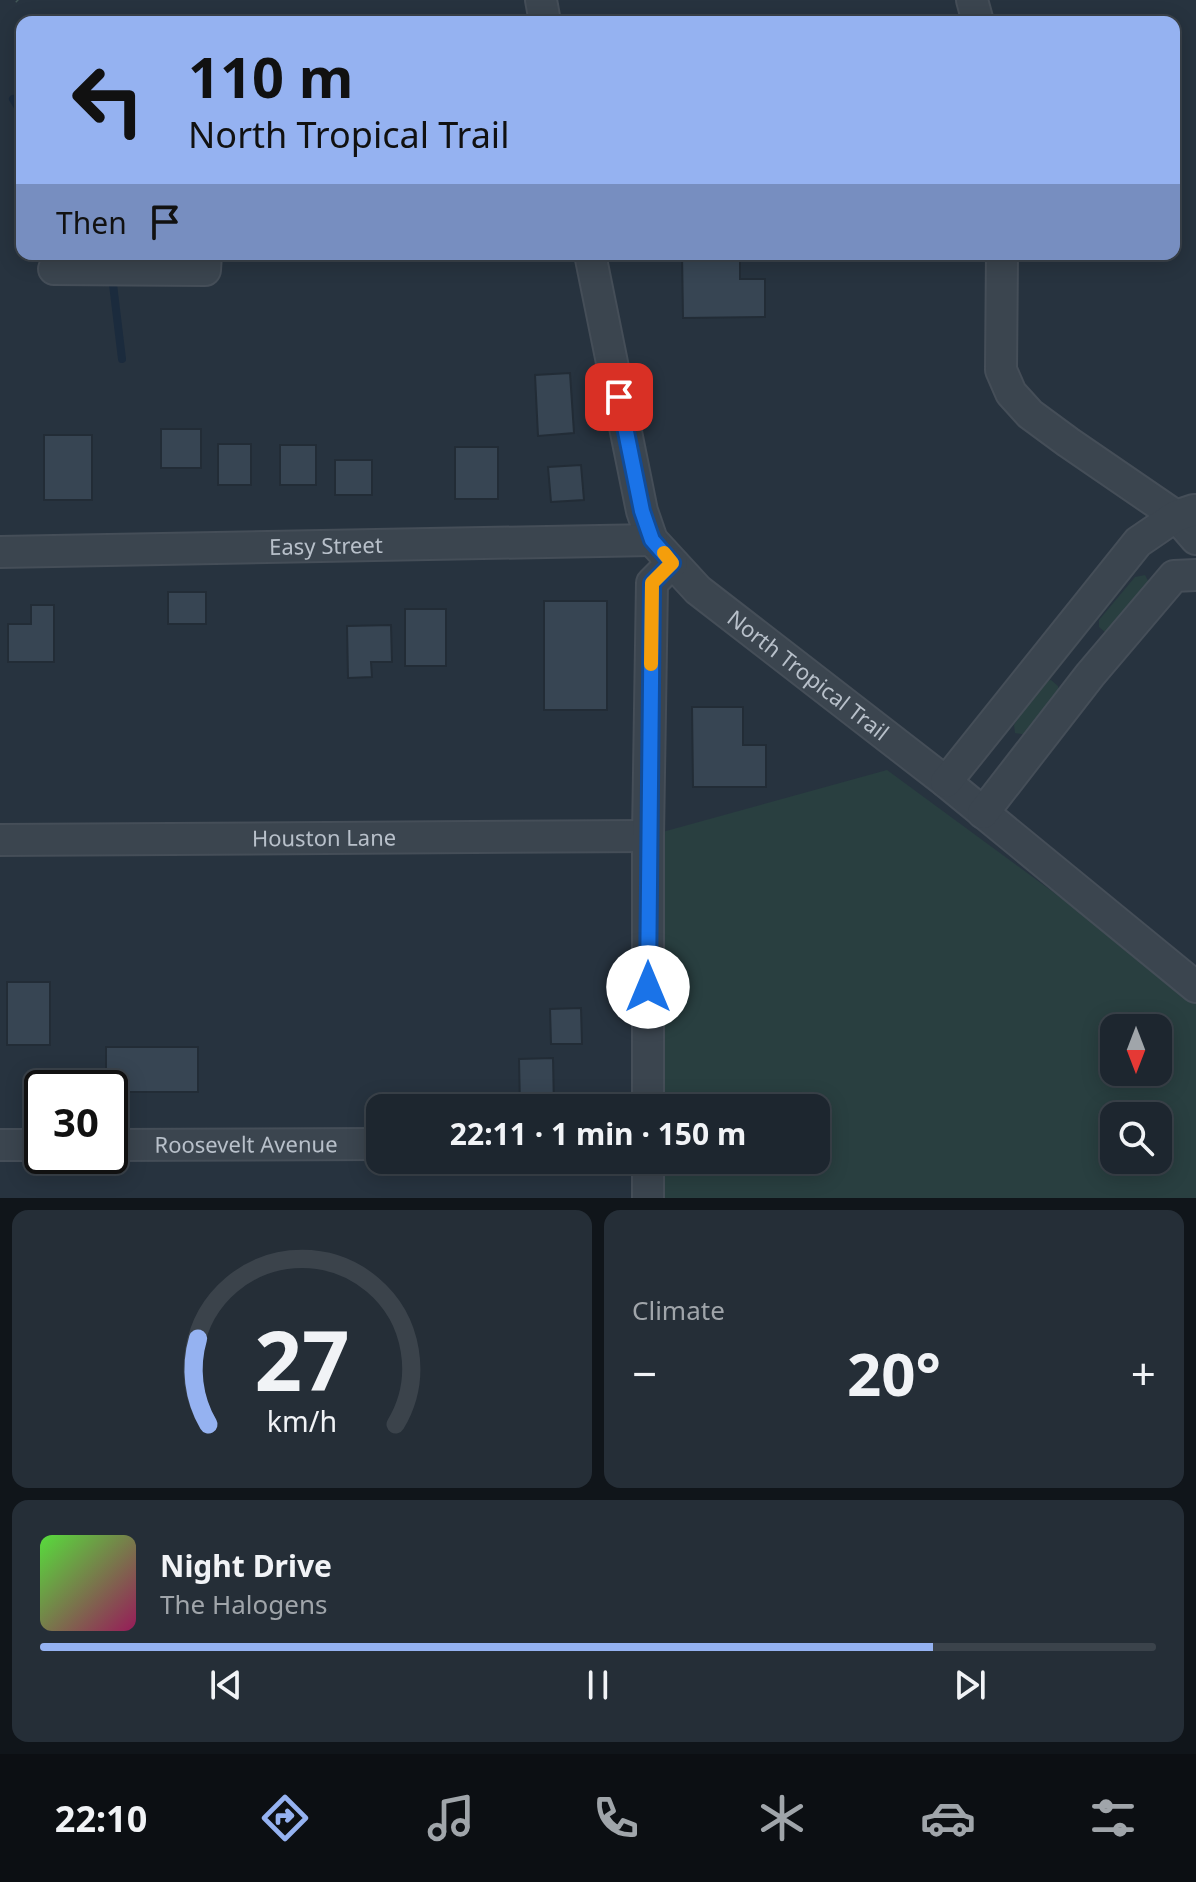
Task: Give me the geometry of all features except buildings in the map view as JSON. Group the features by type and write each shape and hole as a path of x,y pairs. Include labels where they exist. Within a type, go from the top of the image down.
{"street":[{"path":"54,269 205,270 206,260"},
{"name":"North Tropical Trail","path":"591,260 642,511 652,540 698,590 946,782 1196,987"},
{"path":"1002,260 1001,370 1011,393 1030,414 1068,442 1186,512 1196,539"},
{"path":"946,782 1138,542 1186,512"},
{"name":"Easy Street","path":"0,552 652,540"},
{"path":"648,1094 652,583 672,563"},
{"path":"983,813 1090,675 1174,576 1196,575"},
{"path":"1055,643 1090,675"},
{"name":"Houston Lane","path":"0,840 648,836"},
{"name":"Roosevelt Avenue","path":"128,1145 366,1144"},
{"path":"0,1145 24,1145"},
{"path":"648,1174 648,1198"}],"green space":[{"path":"1145,575 1152,588 1114,631 1106,633 1099,627 1099,620 1135,577"},
{"path":"1051,680 1058,686 1059,694 1029,735 1015,733 1014,725 1042,681"},
{"path":"887,770 1196,997 1196,1198 649,1198 649,1174 830,1174 830,1094 649,1094 648,836"}],"waterway":[{"path":"13,99 16,104"},
{"path":"112,276 122,359"}],"slow traffic":[{"path":"651,664 652,583 672,563 664,553"}],"route":[{"path":"619,397 642,511 652,540 672,563 652,583 648,987"}]}
